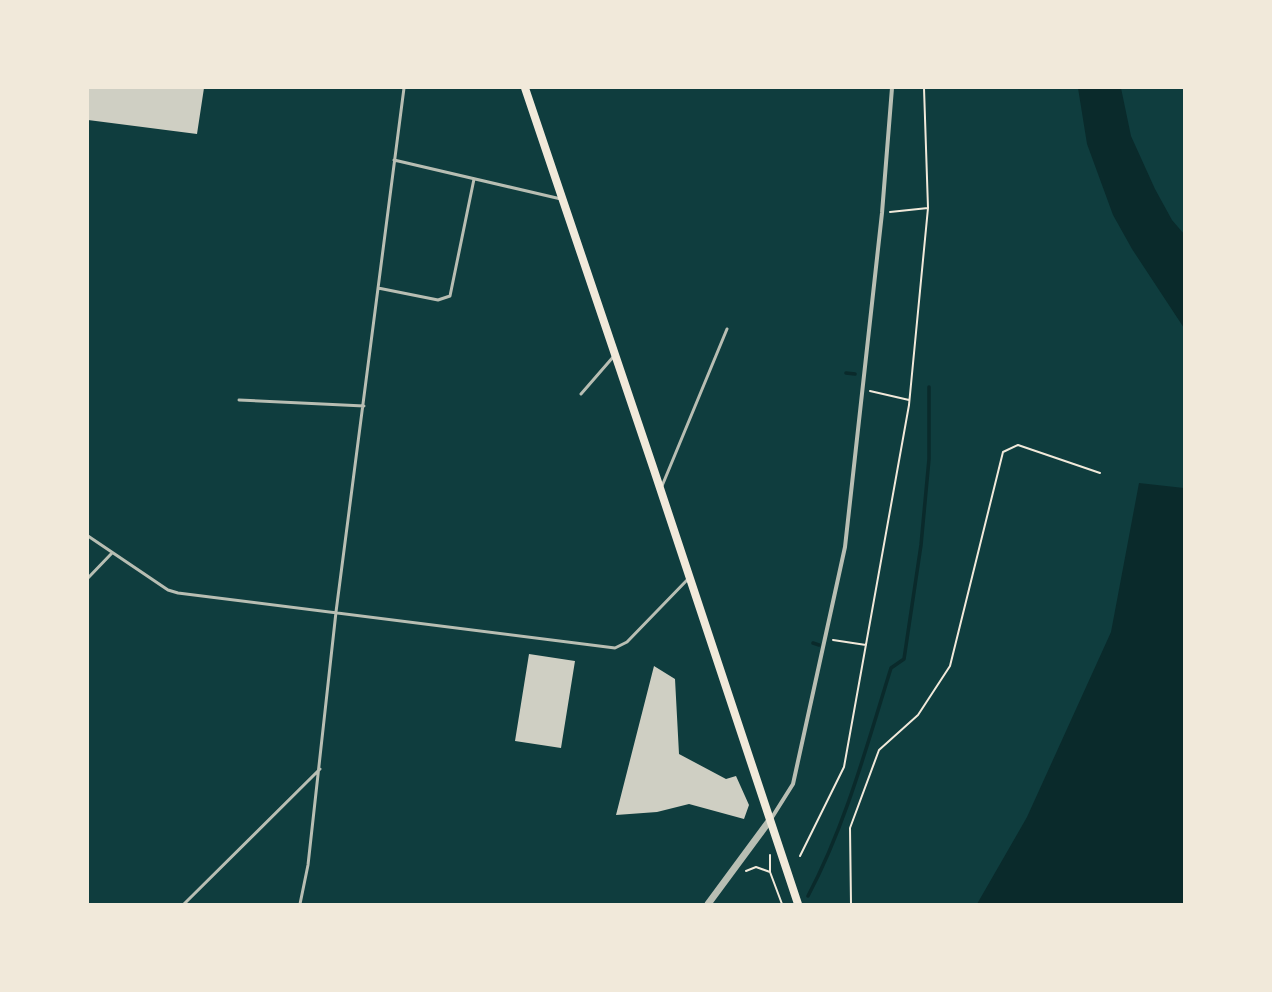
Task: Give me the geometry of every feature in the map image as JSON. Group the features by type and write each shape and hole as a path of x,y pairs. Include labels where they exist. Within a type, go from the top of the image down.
{"main road":[{"path":"525,88 661,490 798,904"}],"street":[{"path":"708,904 770,820 793,784 845,547 882,213 892,88"}],"lane":[{"path":"300,904 308,865 320,769 336,612 364,406 404,88"},
{"path":"394,160 562,200"},
{"path":"378,288 438,300 450,296 474,179"},
{"path":"661,490 727,329"},
{"path":"581,394 615,355"},
{"path":"239,400 364,406"},
{"path":"88,536 168,590 616,648 627,642 689,577"},
{"path":"88,578 112,553"},
{"path":"184,904 320,769"}],"path":[{"path":"800,856 844,767 909,400 928,208 924,88"},
{"path":"882,213 928,208"},
{"path":"863,389 909,400"},
{"path":"851,904 850,828 879,750 918,715 950,666 1003,452 1018,445 1100,473"},
{"path":"825,638 866,645"},
{"path":"742,875 747,869 756,867 770,872"}],"water":[{"path":"1078,88 1121,88 1131,136 1155,189 1172,220 1184,234 1184,328 1132,249 1113,215 1087,144"},
{"path":"1139,483 1184,488 1184,904 977,904 1027,817 1111,632"}],"building":[{"path":"88,88 204,88 197,134 88,120"},
{"path":"529,654 575,661 561,748 515,741"},
{"path":"654,666 675,679 679,754 726,779 736,776 749,805 744,819 689,804 657,812 616,815"}],"waterway":[{"path":"846,373 855,374"},
{"path":"808,896 834,841 845,813 891,668 904,659 921,545 929,459 929,387"},
{"path":"813,643 819,645"}]}
